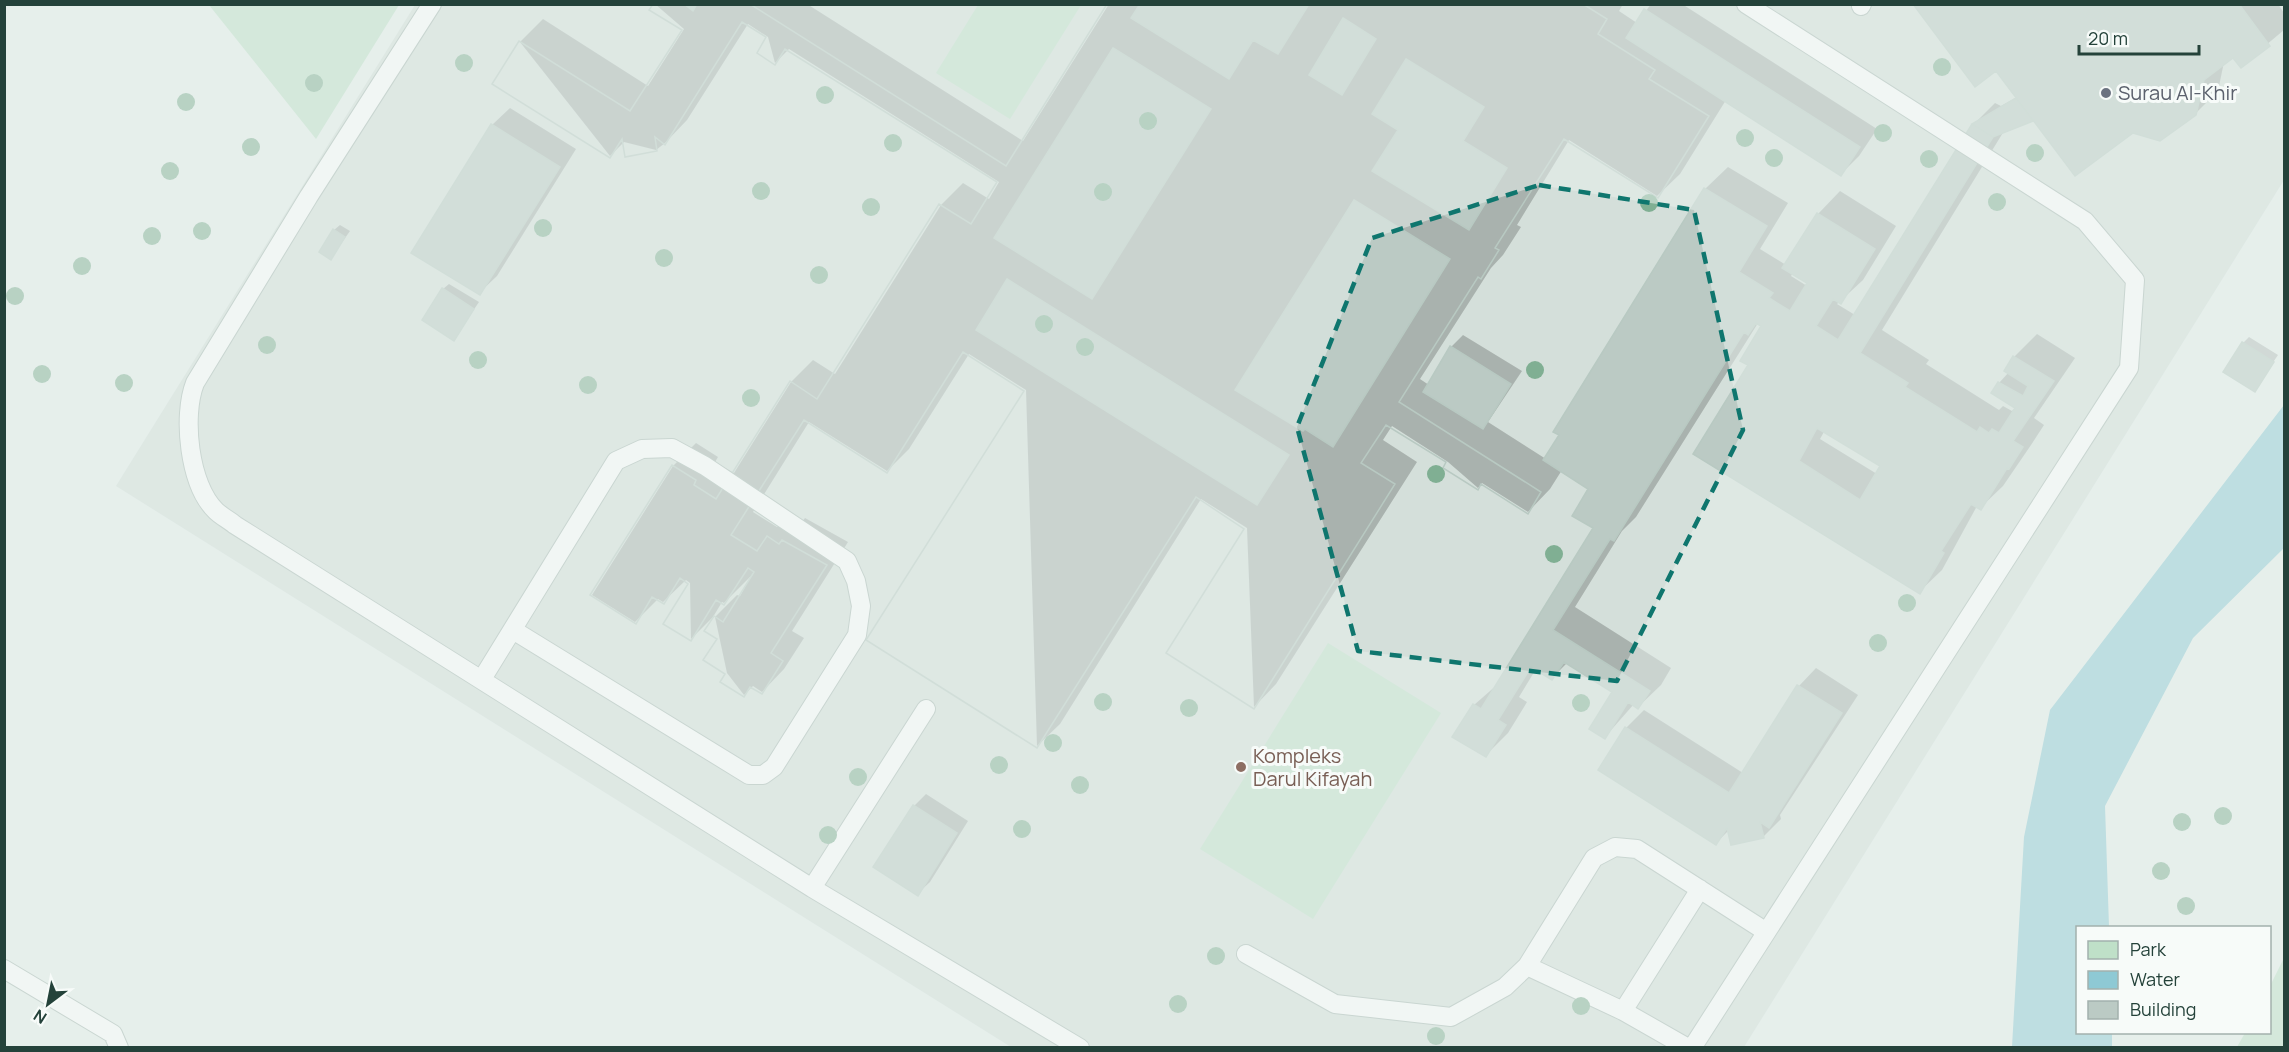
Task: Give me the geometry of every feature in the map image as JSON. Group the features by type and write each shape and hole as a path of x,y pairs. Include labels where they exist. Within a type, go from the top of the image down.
{"lane":[{"path":"432,4 309,196 195,383 188,399 190,452 201,489 215,511 812,888 1080,1047"},
{"path":"1527,966 1623,1011 1690,1047 2129,368 2135,280 2085,221 1746,4"},
{"path":"482,679 616,461 642,450 672,448 705,466 847,561 856,582 861,606 857,635 774,767 763,775 749,775 513,630"},
{"path":"812,888 926,709"},
{"path":"1245,954 1335,1004 1451,1017 1505,987 1527,966 1594,858 1615,847 1637,849 1765,931"},
{"path":"1623,1011 1700,889"},
{"path":"4,969 113,1034 120,1047"}],"highlighted area":[{"path":"1539,185 1694,210 1743,430 1617,681 1358,651 1297,427 1372,238"}],"shaded area":[{"name":"Kompleks Darul Kifayah","path":"415,5 2284,5 2284,180 1744,1047 1011,1047 116,486"}],"green space":[{"path":"209,5 399,5 316,139"},
{"path":"978,5 1081,5 1010,119 936,73"},
{"path":"1328,643 1441,713 1313,919 1200,849"},
{"path":"2284,958 2284,1047 2237,1047 2244,1034 2271,1034 2271,984"}],"water":[{"path":"2284,405 2284,548 2193,638 2105,806 2109,926 2076,926 2076,1034 2112,1034 2112,1047 2012,1047 2024,837 2050,710"}],"building":[{"path":"653,4 684,4 693,11 697,4 750,4 1006,166 1107,4 1140,4 1131,18 1229,79 1253,40 1278,54 1309,4 1583,4 1607,19 1598,34 1655,70 1649,79 1709,116 1658,198 1564,139 1495,248 1499,250 1481,279 1478,277 1399,402 1541,492 1528,514 1481,484 1478,490 1443,468 1446,462 1386,425 1361,463 1395,484 1254,709 1166,653 1244,529 1196,497 1037,748 866,640 1024,391 963,352 887,473 804,420 731,535 757,551 767,536 779,544 782,540 827,565 771,653 783,661 762,694 750,687 744,697 720,682 725,674 703,660 717,639 704,631 714,616 723,622 754,572 748,568 724,605 716,600 691,641 663,624 688,584 680,578 664,604 652,597 636,624 590,595 672,465 696,480 694,485 716,499 790,381 817,399 939,204 971,224 997,182 785,49 775,65 757,53 766,37 742,22 665,145 655,137 657,151 625,157 622,139 610,158 492,84 519,41 630,111 682,30 649,10","holes":["1343,18 1376,39 1342,95 1309,75","1113,48 1211,109 1092,299 994,238","1406,59 1484,107 1463,141 1507,168 1469,230 1372,171 1398,130 1372,114","1354,200 1450,259 1333,447 1305,429 1303,431 1235,390","1007,279 1289,455 1257,505 976,330"]},
{"path":"653,4 750,4 1006,166 1107,4 1583,4 1607,19 1598,34 1655,70 1649,79 1709,116 1658,198 1564,139 1495,248 1499,250 1481,279 1478,277 1399,402 1541,492 1528,514 1481,484 1478,490 1443,468 1446,462 1386,425 1361,463 1395,484 1254,709 1166,653 1244,529 1196,497 1037,748 866,640 1024,391 963,352 887,473 804,420 731,535 757,551 767,536 779,544 782,540 827,565 771,653 783,661 762,694 750,687 744,697 720,682 725,674 703,660 717,639 704,631 714,616 723,622 754,572 748,568 724,605 716,600 691,641 663,624 688,584 680,578 664,604 652,597 636,624 590,595 672,465 696,480 694,485 716,499 790,381 817,399 939,204 971,224 997,182 785,49 775,65 757,53 766,37 742,22 665,145 655,137 657,151 625,157 622,139 610,158 492,84 519,41 630,111 682,30 649,10"},
{"name":"Surau Al-Khir","path":"1913,4 2239,4 2270,46 2241,68 2233,58 2204,80 2196,115 2160,141 2133,133 2075,176 1996,71 1975,87"},
{"path":"1644,9 1860,147 1841,176 1626,38"},
{"path":"2016,98 2033,121 1993,137 1972,124"},
{"path":"491,124 560,167 480,295 411,253"},
{"path":"1972,124 1993,137 1860,353 1908,383 1905,387 1977,432 1980,427 1989,433 1992,429 1999,433 2015,408 1991,393 1998,382 2023,396 2028,386 2004,371 2013,356 2054,381 2013,441 2023,447 1981,510 1971,504 1941,551 1944,553 1920,594 1693,454 1748,365 1740,361 1761,326 1756,323 1748,335 1744,332 1614,541 1610,539 1553,630 1650,691 1638,709 1628,702 1605,739 1589,729 1612,692 1564,662 1552,680 1531,667 1498,720 1506,725 1486,757 1452,737 1473,704 1481,709 1593,528 1572,516 1588,489 1543,460 1559,435 1553,432 1704,188 1767,226 1739,272 1773,293 1769,298 1790,311 1807,283 1782,268 1817,213 1875,249 1841,304 1833,299 1816,326 1838,340","holes":["1817,428 1880,466 1860,500 1799,461"]},
{"path":"333,229 345,237 331,260 319,252"},
{"path":"442,288 474,309 454,341 422,320"},
{"path":"2242,342 2274,362 2255,392 2223,372"},
{"path":"1450,346 1511,384 1483,429 1423,392"},
{"path":"1797,685 1842,713 1769,828 1760,822 1764,838 1731,845 1727,828 1716,845 1598,770 1625,727 1729,793"},
{"path":"913,805 957,833 918,896 873,867"}],"place":[{"name":"Surau Al-Khir","path":"2106,93"},
{"name":"Kompleks Darul Kifayah","path":"1241,767"}]}
